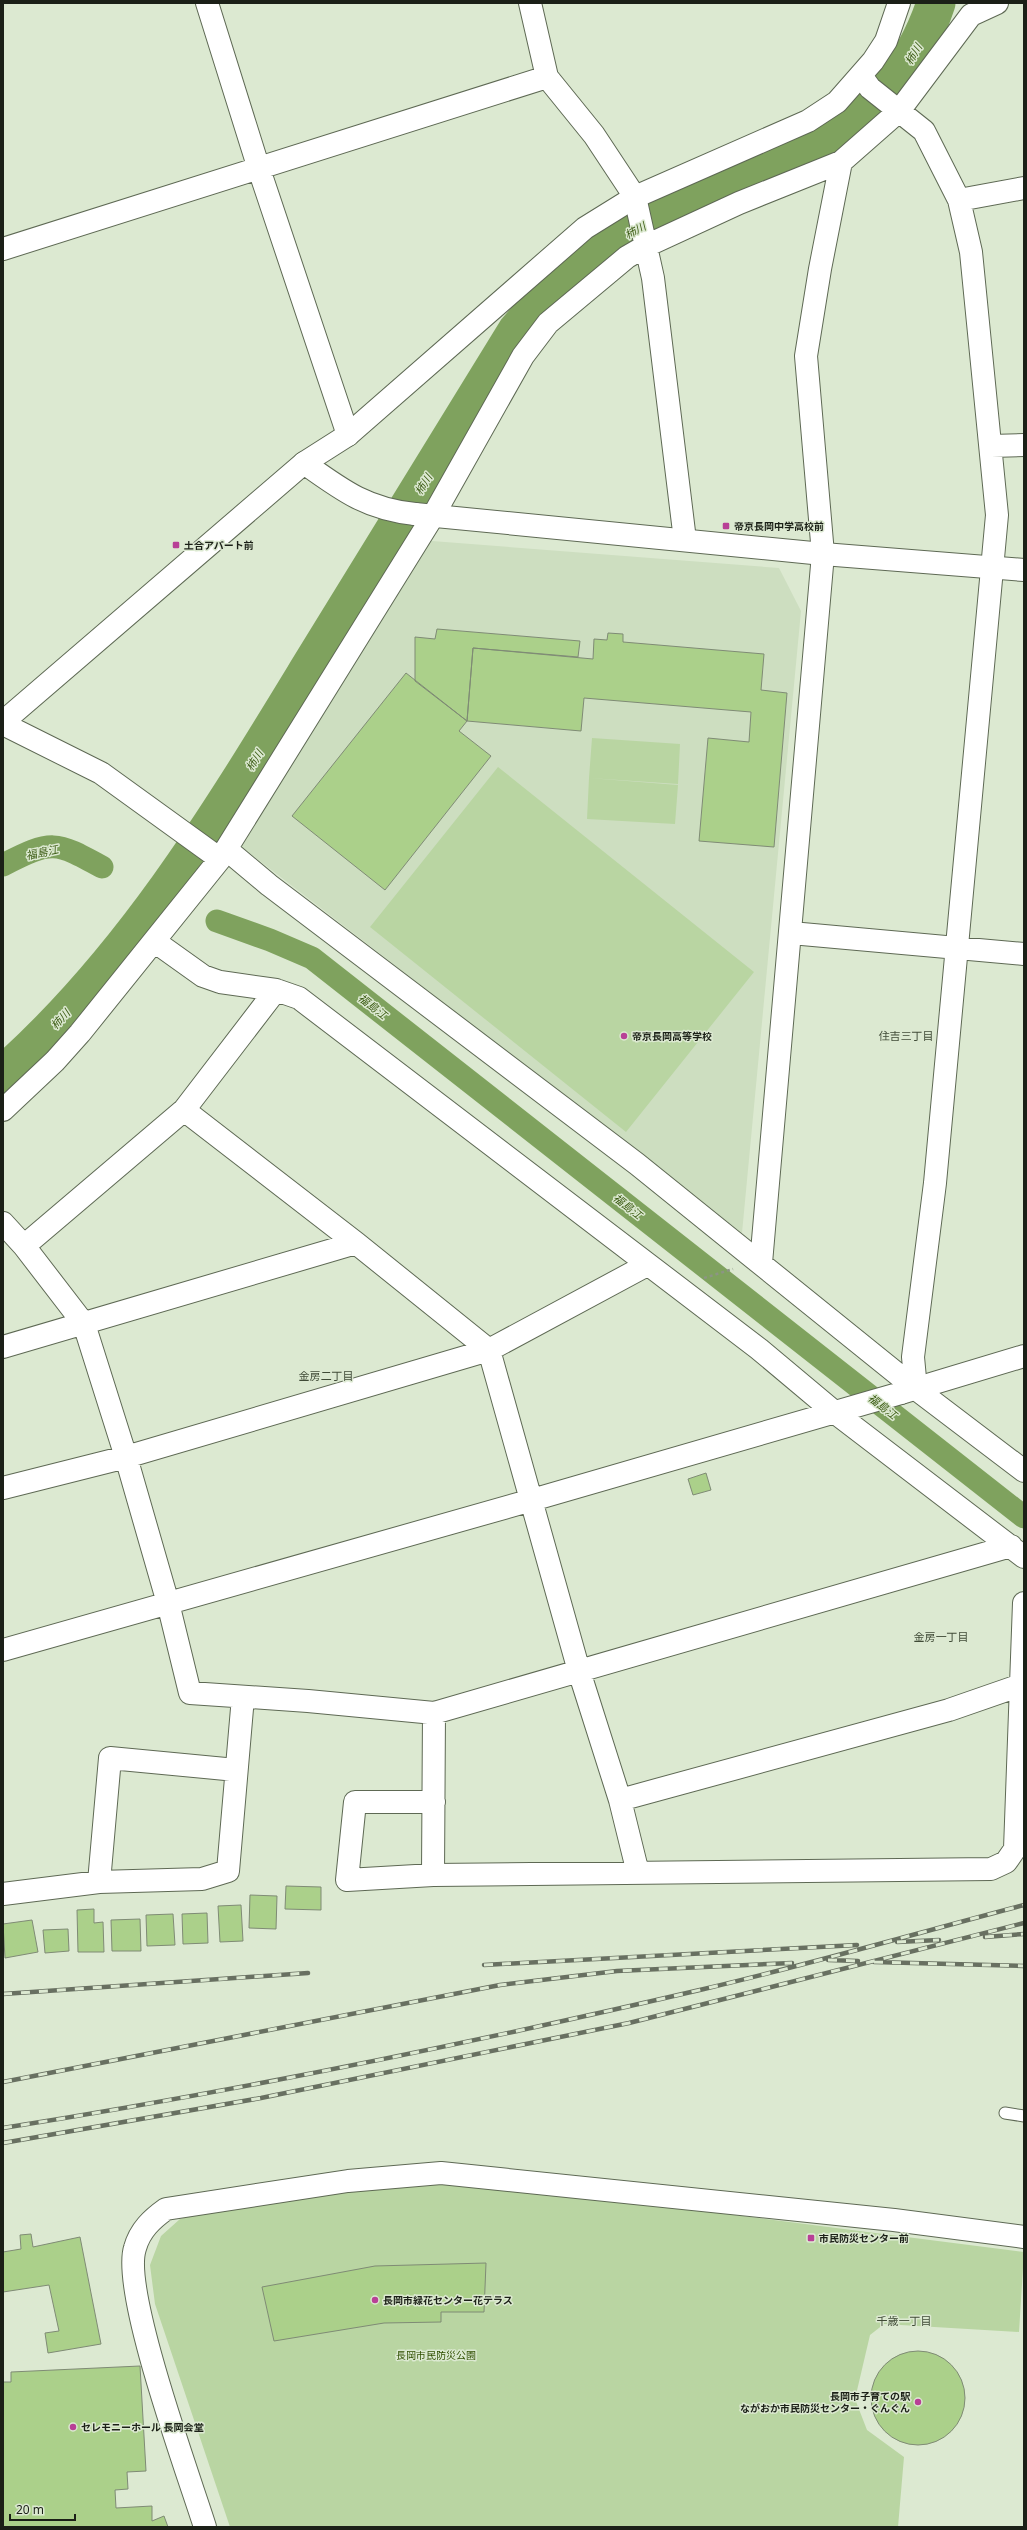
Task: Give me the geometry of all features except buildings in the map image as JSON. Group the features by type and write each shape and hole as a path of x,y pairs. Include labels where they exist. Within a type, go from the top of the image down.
{"street":[{"path":"207,3 259,169 348,435"},
{"path":"530,3 547,77 594,135 635,197 646,246 658,315 686,540"},
{"path":"899,3 886,40 866,82 808,121 635,197 584,228 348,435 304,463 3,723 101,773 182,830 269,885 637,1164 761,1263 909,1391 1024,1471"},
{"path":"3,1110 55,1061 80,1033 154,941 220,854 424,515 523,356 548,323 589,287 627,257 646,246 740,203 841,162 896,109 971,15 997,3"},
{"path":"3,250 547,77"},
{"path":"866,82 896,109 924,131 959,200 971,252 991,446 996,515 935,1183 909,1391"},
{"path":"761,1263 823,554 806,356 841,162"},
{"path":"959,200 1024,188"},
{"path":"991,446 1024,445"},
{"path":"304,463 349,494 378,507 424,515 823,554 1024,570"},
{"path":"791,933 1024,954"},
{"path":"154,941 203,976 220,982 276,990 299,998 647,1265 842,1410 1018,1552"},
{"path":"24,1246 184,1110 276,990"},
{"path":"184,1110 356,1243 489,1350 579,1671 620,1800 638,1873"},
{"path":"3,1223 24,1246 84,1324 126,1457 168,1602 190,1693 434,1713 579,1671 1018,1552"},
{"path":"3,1347 356,1243"},
{"path":"3,1488 126,1457 489,1350 647,1265"},
{"path":"3,1650 532,1500 909,1391 1024,1356"},
{"path":"434,1802 355,1802 347,1880 433,1875 992,1869 1006,1862 1015,1849 1021,1764 1021,1685 1024,1603"},
{"path":"620,1800 949,1710 1021,1685"},
{"path":"3,1894 98,1882 202,1879 228,1871 243,1697"},
{"path":"433,1875 434,1713"},
{"path":"98,1882 110,1758 236,1770"},
{"path":"206,2527 139,2311 133,2266 134,2249 140,2235 150,2220 166,2209 348,2180 441,2173 894,2220 1024,2237"}],"lane":[{"path":"1005,2113 1024,2116"}],"path":[{"path":"699,1280 735,1269"}],"shaded area":[{"name":"帝京長岡高等学校","path":"419,540 779,568 801,611 742,1233 230,838"}],"green space":[{"path":"592,738 680,744 678,784 589,778"},
{"path":"498,767 754,972 626,1132 370,927"},
{"path":"589,778 678,785 675,824 587,819"},
{"name":"長岡市民防災公園","path":"450,2182 522,2188 1024,2252 1019,2332 884,2324 870,2335 855,2399 867,2430 904,2457 898,2527 230,2527 155,2304 150,2265 161,2236 180,2219 218,2209 307,2195"}],"waterway":[{"name":"柿川","path":"3,1075 50,1031 93,984 133,935 171,884 242,778 517,331 529,317 554,290 581,265 627,234 671,212 809,153 831,141 852,126 888,91 903,71 927,27 936,3"},
{"name":"福島江","path":"3,865 33,851 53,847 63,848 74,852 102,867"},
{"name":"福島江","path":"217,921 270,940 312,958 1024,1517"}],"railway":[{"path":"3,2128 91,2114 355,2065 617,2009 824,1959 1024,1905"},
{"path":"3,2143 261,2098 629,2023 1024,1923"},
{"path":"985,1937 1024,1934"},
{"path":"897,1942 939,1940"},
{"path":"484,1965 857,1945"},
{"path":"828,1960 858,1961"},
{"path":"874,1962 1024,1966"},
{"path":"3,2082 500,1985 617,1971 792,1963"},
{"path":"3,1994 308,1973"}],"place":[{"name":"帝京長岡中学高校前","path":"726,526"},
{"name":"土合アパート前","path":"176,545"},
{"name":"帝京長岡高等学校","path":"624,1036"},
{"name":"市民防災センター前","path":"811,2238"},
{"name":"長岡市緑花センター花テラス","path":"375,2300"},
{"name":"長岡市子育ての駅 ながおか市民防災センター・ぐんぐん","path":"918,2402"},
{"name":"セレモニーホール 長岡会堂","path":"73,2427"}],"district":[{"name":"住吉三丁目","path":"906,1035"},
{"name":"金房二丁目","path":"326,1375"},
{"name":"金房一丁目","path":"941,1636"},
{"name":"千歳一丁目","path":"904,2320"}]}
